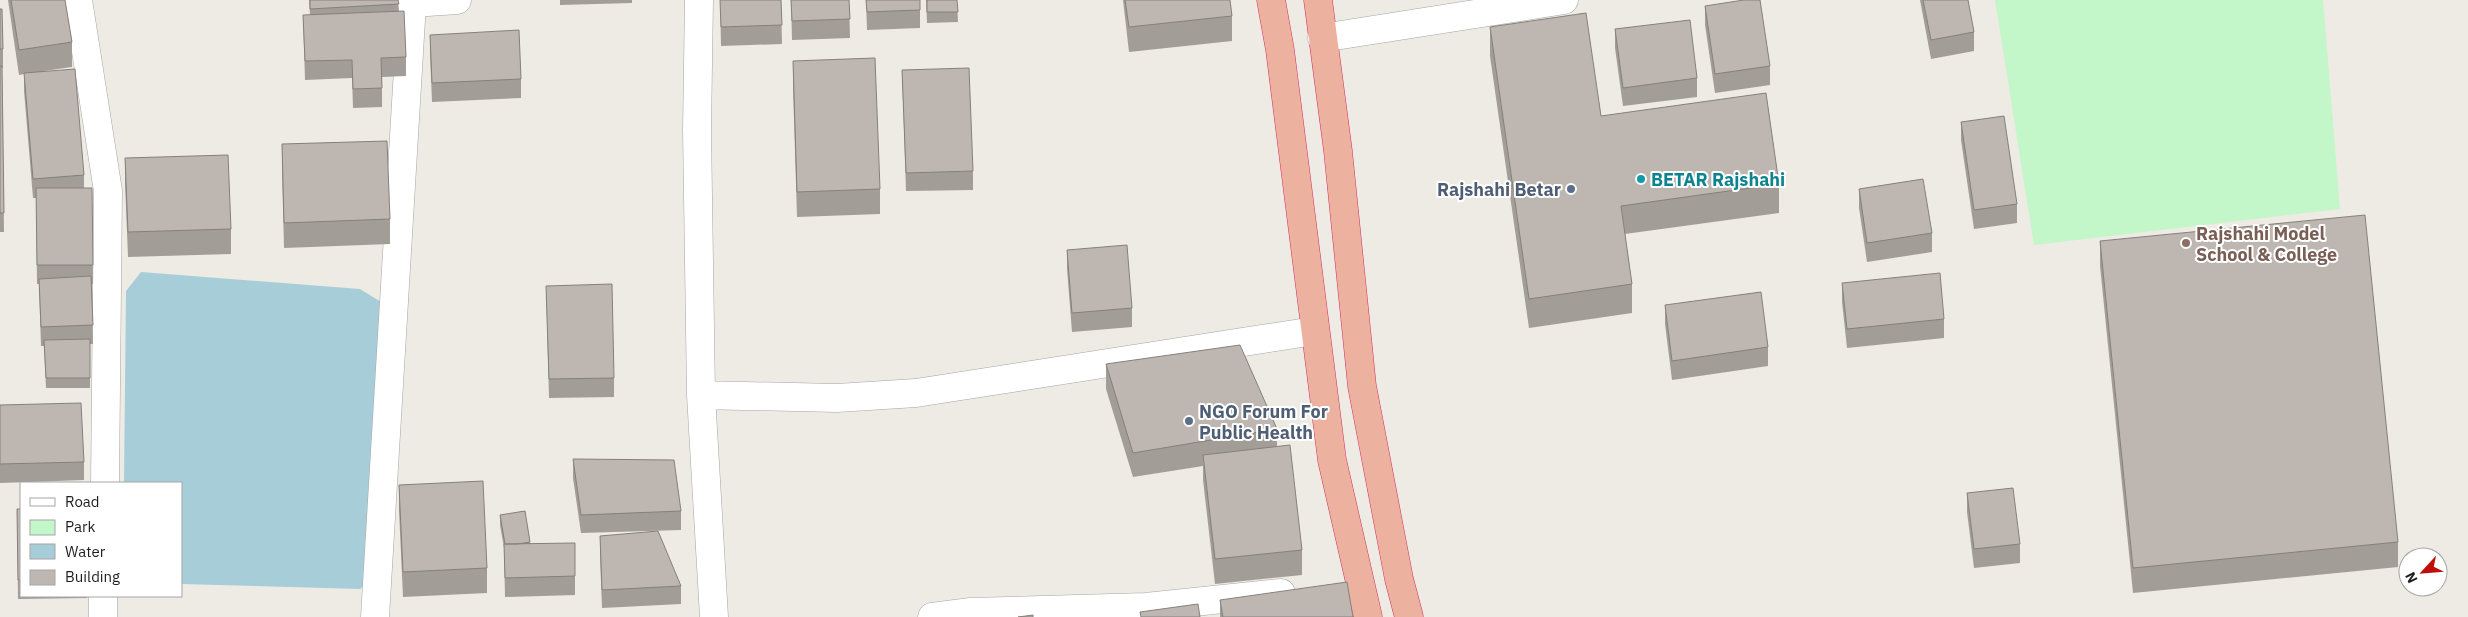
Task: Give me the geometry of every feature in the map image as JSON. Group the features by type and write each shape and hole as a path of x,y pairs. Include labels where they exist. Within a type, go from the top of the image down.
{"highway":[{"path":"1271,0 1280,50 1314,331 1332,460 1368,617"},
{"path":"1318,0 1338,151 1362,386 1398,579 1409,617"}],"street":[{"path":"78,0 108,191 105,482"},
{"path":"375,617 412,2 457,0"},
{"path":"699,0 697,130 701,395 714,617"},
{"path":"1322,38 1564,0"},
{"path":"701,395 837,398 916,393 1314,331"},
{"path":"1332,587 1359,584"},
{"path":"932,617 971,612 1146,607 1304,590"},
{"path":"103,597 103,617"}],"green space":[{"path":"1995,0 2323,0 2340,209 2034,245"}],"water":[{"path":"141,272 360,289 381,302 379,574 360,589 182,584 182,482 124,482 126,291"}],"building":[{"path":"11,0 65,0 72,42 19,50"},
{"path":"310,0 398,0 399,4 310,9"},
{"path":"720,0 781,0 782,25 721,27"},
{"path":"791,0 849,0 850,19 792,21"},
{"path":"866,0 920,0 920,10 867,12"},
{"path":"927,0 957,0 958,12 927,12"},
{"path":"1125,0 1230,0 1232,16 1129,27"},
{"path":"1744,0 1760,0 1770,66 1715,74 1705,6"},
{"path":"1923,0 1968,0 1974,32 1931,40"},
{"path":"0,9 2,9 3,49 0,49"},
{"path":"404,11 406,57 381,58 382,88 353,89 352,60 305,61 303,15"},
{"name":"BETAR Rajshahi","path":"1586,13 1601,116 1766,93 1779,184 1621,206 1632,284 1529,299 1490,27"},
{"path":"1690,20 1697,78 1623,88 1615,29"},
{"path":"519,30 521,79 432,83 430,35"},
{"path":"875,58 880,189 797,192 793,61"},
{"path":"0,66 2,66 4,213 0,213"},
{"path":"969,68 973,171 906,173 902,70"},
{"path":"75,69 84,175 33,179 24,73"},
{"path":"2004,116 2017,204 1974,210 1961,122"},
{"path":"387,141 390,219 284,223 282,144"},
{"path":"228,155 231,229 128,232 125,158"},
{"path":"1923,179 1932,233 1867,243 1859,189"},
{"path":"36,188 92,188 93,265 37,265"},
{"name":"Rajshahi Model School & College","path":"2365,215 2398,542 2133,568 2100,241"},
{"path":"1127,245 1132,308 1072,313 1067,250"},
{"path":"1940,273 1944,319 1847,329 1842,283"},
{"path":"91,276 93,325 41,327 39,279"},
{"path":"612,284 614,378 549,379 546,286"},
{"path":"1761,292 1768,347 1672,361 1665,305"},
{"path":"90,339 90,378 46,378 44,340"},
{"name":"NGO Forum For Public Health","path":"1240,345 1277,429 1133,453 1106,364"},
{"path":"81,403 84,462 0,464 0,405"},
{"path":"1290,445 1302,550 1215,559 1203,455"},
{"path":"573,459 674,460 681,511 581,515"},
{"path":"483,481 487,568 403,572 399,485"},
{"path":"2013,488 2020,544 1974,549 1967,493"},
{"path":"17,509 20,509 20,580 18,580"},
{"path":"525,511 530,542 505,544 500,515"},
{"path":"658,531 681,586 602,590 600,536"},
{"path":"575,543 575,576 505,578 504,544"},
{"path":"1347,582 1353,617 1223,617 1220,600"},
{"path":"1198,604 1200,617 1141,617 1140,612"}],"place":[{"name":"BETAR Rajshahi","path":"1641,179"},
{"name":"Rajshahi Betar","path":"1571,189"},
{"name":"Rajshahi Model School & College","path":"2186,243"},
{"name":"NGO Forum For Public Health","path":"1189,421"}]}
